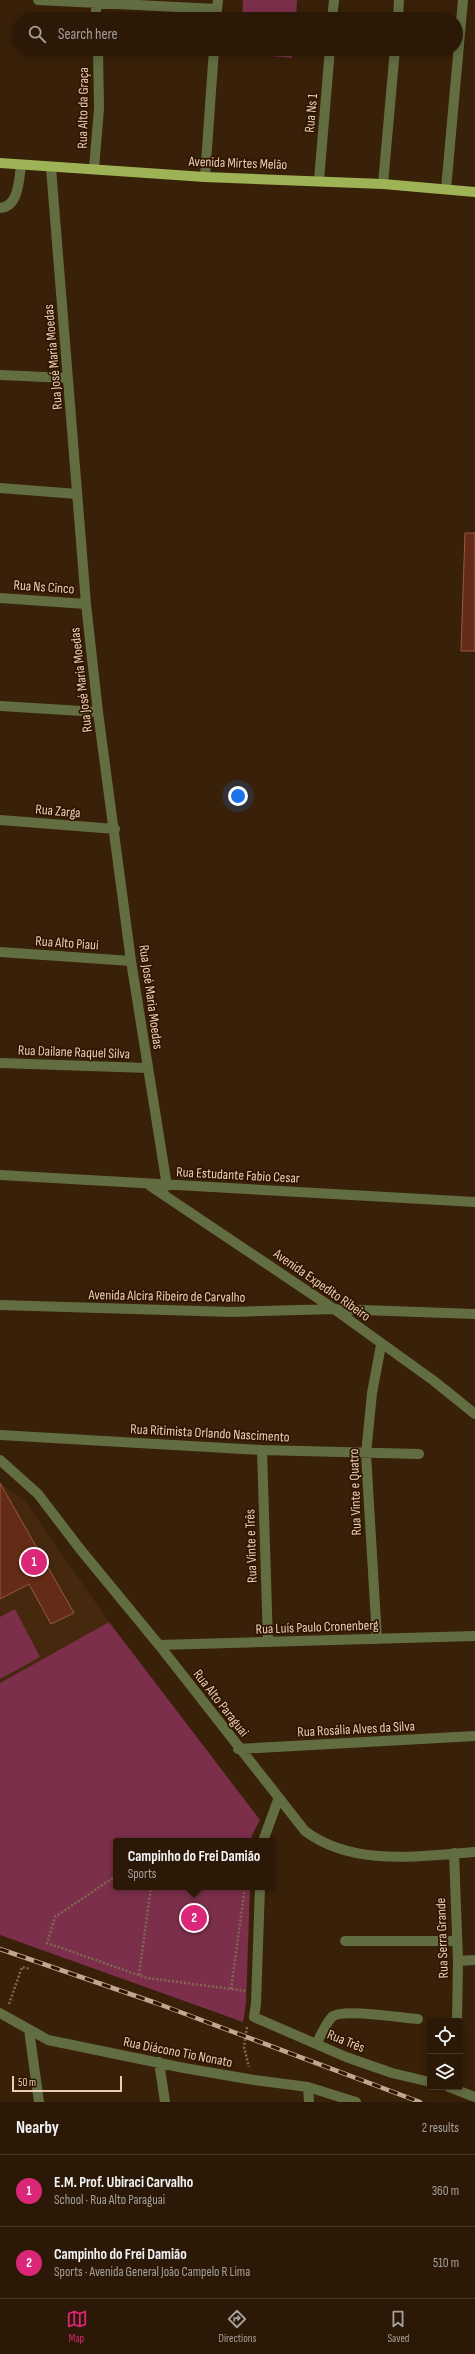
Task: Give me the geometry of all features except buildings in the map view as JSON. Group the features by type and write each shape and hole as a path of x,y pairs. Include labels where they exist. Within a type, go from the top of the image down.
{"main road":[{"name":"Avenida Mirtes Melão","path":"0,163 51,168 94,168 205,177 319,180 475,192"}],"street":[{"path":"38,0 217,9"},
{"path":"333,12 334,0"},
{"path":"398,12 399,0"},
{"path":"463,12 464,0"},
{"name":"Rua Alto da Graça","path":"94,168 99,110 98,56"},
{"path":"205,177 214,56"},
{"name":"Rua Ns 1","path":"319,180 329,56"},
{"path":"383,184 394,56"},
{"path":"446,189 459,56"},
{"path":"0,208 8,206 12,202 17,190 21,165"},
{"name":"Rua José Maria Moedas","path":"51,168 86,604 98,712 115,829 131,961 167,1186"},
{"path":"0,375 68,378"},
{"path":"0,488 77,494"},
{"name":"Rua Ns Cinco","path":"0,598 86,604"},
{"path":"0,706 98,712"},
{"name":"Rua Zarga","path":"0,820 115,829"},
{"name":"Rua Alto Piaui","path":"0,952 131,961"},
{"name":"Rua Dailane Raquel Silva","path":"0,1063 148,1068"},
{"name":"Rua Estudante Fabio Cesar","path":"0,1176 475,1202"},
{"name":"Avenida Expedito Ribeiro","path":"149,1184 334,1309 434,1381 475,1414"},
{"name":"Avenida Alcira Ribeiro de Carvalho","path":"0,1305 232,1312 334,1309 475,1314"},
{"name":"Rua Vinte e Quatro","path":"377,1639 366,1454 372,1393 382,1345"},
{"name":"Rua Ritimista Orlando Nascimento","path":"0,1435 262,1450 366,1454 419,1454"},
{"name":"Rua Vinte e Três","path":"262,1450 268,1642"},
{"name":"Rua Alto Paraguai","path":"0,1460 38,1494 80,1549 159,1645 278,1800 308,1833 322,1841 347,1851 376,1856 475,1852"},
{"name":"Rua Luís Paulo Cronenberg","path":"159,1645 475,1636"},
{"name":"Rua Rosália Alves da Silva","path":"238,1749 475,1736"},
{"path":"263,1838 278,1800"},
{"name":"Rua Serra Grande","path":"454,1853 458,1961 457,2018"},
{"path":"254,2017 257,1992 260,1890"},
{"path":"345,1941 457,1941"},
{"path":"458,1961 475,1960"},
{"path":"316,2044 330,2019 337,2014 350,2013 418,2019"},
{"name":"Rua Diácono Tio Nonato","path":"2,2015 29,2030 55,2041 254,2080 308,2087 356,2102"},
{"name":"Rua Três","path":"254,2017 352,2060 427,2081"},
{"path":"29,2030 39,2102"},
{"path":"159,2062 165,2102"},
{"path":"308,2087 309,2102"},
{"path":"456,2090 475,2097"}],"path":[{"path":"113,1878 55,1917 47,1943 139,1975 257,1992"},
{"path":"139,1975 151,1890"},
{"path":"231,1989 245,1890"},
{"path":"2,2015 22,1967 30,1969"},
{"path":"254,2017 245,2031 244,2047 254,2080"}],"shaded area":[{"path":"243,0 297,0 296,12 242,12"},
{"path":"271,56 292,56 292,58"},
{"path":"0,1483 25,1501 109,1622 0,1683"},
{"path":"15,1609 40,1657 0,1679 0,1617"},
{"path":"109,1622 260,1820 252,1835 252,1838 113,1838 113,1890 250,1890 246,2003 243,2022 0,1935 0,1683"}],"railway":[{"path":"0,1949 156,2003 420,2102"}],"place":[{"name":"E.M. Prof. Ubiraci Carvalho","path":"34,1562"},
{"name":"Campinho do Frei Damião","path":"194,1918"}]}
